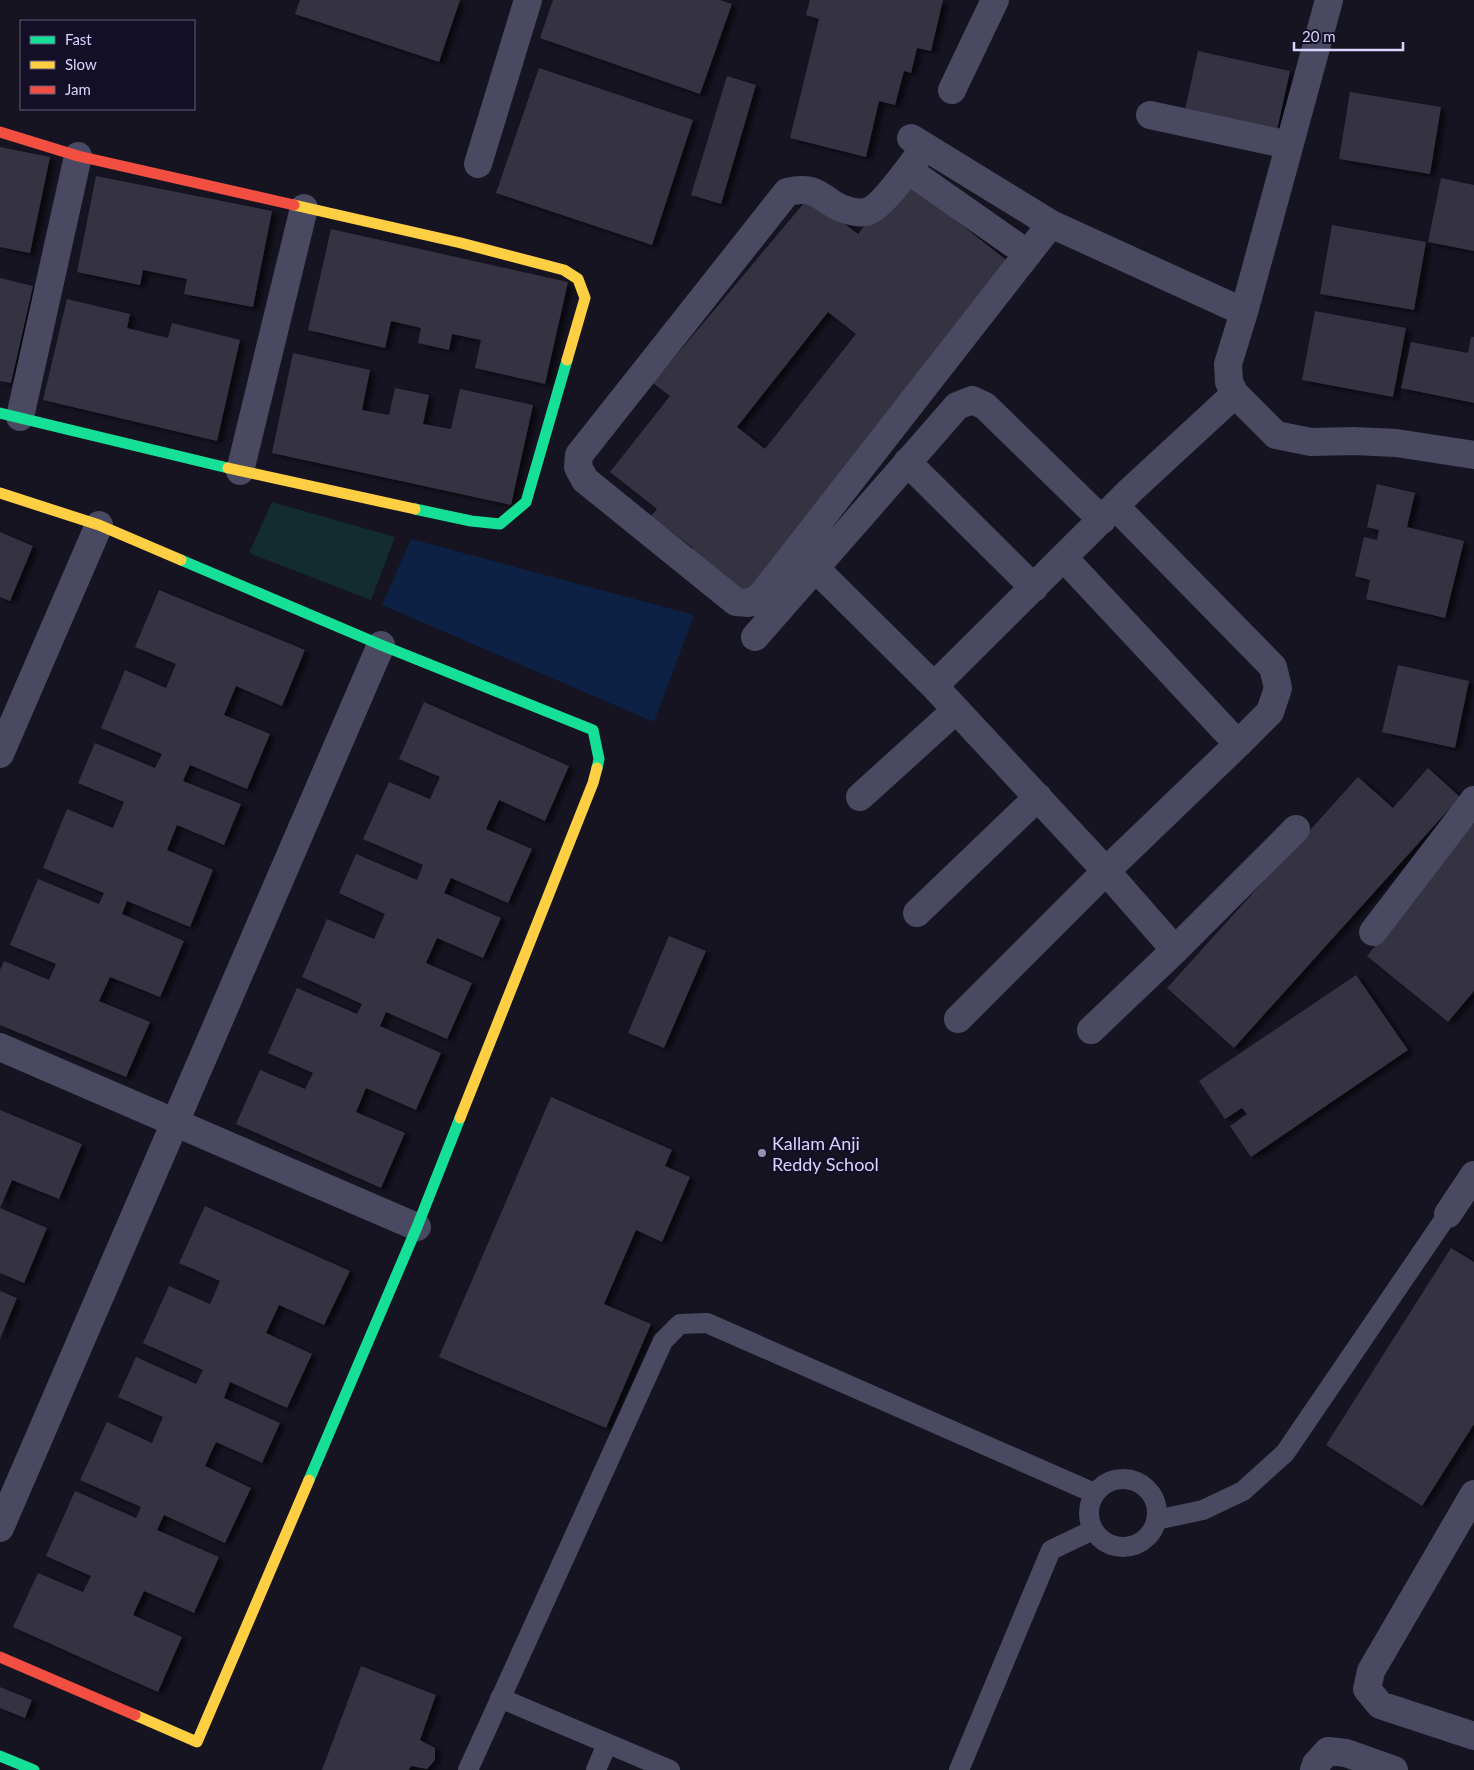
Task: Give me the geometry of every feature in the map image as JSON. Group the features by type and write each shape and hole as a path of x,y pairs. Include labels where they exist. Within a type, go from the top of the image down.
{"street":[{"path":"478,164 528,0"},
{"path":"952,90 996,0"},
{"path":"1329,0 1244,312 1228,364 1229,382 1236,394 1276,435 1311,442 1354,441 1396,443 1474,455"},
{"path":"1150,115 1289,145"},
{"path":"0,132 78,156 461,243 564,270 578,279 585,298 526,502 500,524 471,522 240,471 10,415 78,156"},
{"path":"1051,224 760,597 748,603 736,602 585,480 578,467 579,455 787,192 801,189 814,191 841,209 866,212 880,203 908,170 918,143 1051,224 1244,312"},
{"path":"908,170 1028,254"},
{"path":"981,221 1002,195"},
{"path":"240,471 304,208"},
{"path":"934,686 1108,513 1236,394"},
{"path":"755,637 957,406 972,400 985,406 1108,513 1273,667 1278,688 1270,712 1106,871 958,1019"},
{"path":"907,462 1034,588"},
{"path":"0,493 99,525 381,645 593,730 599,759 593,783 417,1226 198,1742 0,1657"},
{"path":"0,754 99,525"},
{"path":"1064,558 1238,744"},
{"path":"815,568 934,686 1106,871 1174,950"},
{"path":"0,1528 381,645"},
{"path":"860,797 956,710"},
{"path":"917,913 1038,797"},
{"path":"1373,932 1474,800"},
{"path":"1091,1030 1296,828"},
{"path":"0,1047 417,1226"},
{"path":"1474,1494 1371,1671 1367,1688 1380,1705 1474,1736"},
{"path":"1314,1770 1316,1764 1328,1751 1346,1753 1394,1770"},
{"path":"0,1756 34,1770"}],"lane":[{"path":"1156,1520 1203,1510 1243,1491 1285,1453 1464,1197"},
{"path":"468,1770 663,1341 680,1324 707,1323 1094,1493"},
{"path":"1125,1479 1136,1482 1146,1488 1154,1497 1157,1508 1156,1520 1152,1531 1136,1545 1114,1546 1104,1542 1093,1530 1088,1515 1089,1504 1094,1493 1103,1485 1113,1480 1125,1479"},
{"path":"959,1770 1051,1550 1093,1530"},
{"path":"500,1698 670,1770"},
{"path":"596,1770 607,1744"}],"green space":[{"path":"272,502 395,537 371,600 249,553"}],"water":[{"path":"411,539 694,615 654,722 382,605"}],"building":[{"path":"300,0 460,0 439,62 295,14"},
{"path":"553,0 720,0 732,4 700,94 540,38"},
{"path":"810,0 943,0 931,51 917,48 911,73 904,71 895,105 879,101 866,157 790,138 819,19 806,15"},
{"path":"1198,51 1290,71 1277,130 1185,110"},
{"path":"539,68 693,120 652,245 496,193"},
{"path":"727,76 756,85 721,204 691,195"},
{"path":"1350,92 1441,107 1430,174 1339,159"},
{"path":"0,147 50,157 30,253 0,247"},
{"path":"96,176 272,211 253,307 184,294 187,279 143,270 140,285 77,272"},
{"path":"1441,178 1474,185 1474,251 1428,242"},
{"path":"903,179 1014,266 749,600 689,552 693,548 651,516 657,509 610,472 670,396 653,383 809,197 858,234","holes":["828,312 856,334 765,449 737,427"]},
{"path":"1332,225 1426,242 1414,310 1320,294"},
{"path":"331,229 568,282 545,384 475,368 481,340 452,334 449,350 418,343 421,328 391,321 385,348 308,330"},
{"path":"0,278 33,286 11,383 0,381"},
{"path":"67,299 130,314 127,328 168,338 172,323 240,340 217,441 43,400"},
{"path":"1315,311 1406,328 1393,397 1302,380"},
{"path":"1471,337 1474,337 1474,403 1401,388 1411,342 1468,353"},
{"path":"293,353 370,370 362,410 389,415 395,388 429,395 423,424 451,429 460,389 533,405 511,505 272,453"},
{"path":"1377,484 1415,493 1407,527 1464,541 1445,618 1366,599 1370,580 1355,576 1364,537 1377,540 1379,530 1367,527"},
{"path":"0,532 33,546 10,601 0,597"},
{"path":"159,590 305,650 282,706 236,686 224,715 270,734 247,789 190,765 183,781 241,804 224,845 177,825 167,850 213,870 190,927 127,901 122,914 184,941 160,997 110,977 99,1001 150,1022 126,1077 0,1025 0,970 4,961 49,980 56,964 10,945 38,879 99,904 104,893 43,868 67,809 113,828 124,802 78,783 95,743 155,768 162,754 101,728 125,670 166,688 176,664 135,647"},
{"path":"1398,665 1469,681 1455,748 1382,732"},
{"path":"424,702 569,766 545,821 499,800 486,829 532,849 508,903 451,878 444,893 501,918 483,958 437,938 426,963 472,983 447,1039 386,1012 380,1026 441,1053 416,1110 366,1088 356,1112 405,1133 381,1188 236,1124 260,1070 305,1089 313,1073 268,1053 297,988 357,1014 362,1004 302,977 327,919 374,939 385,914 339,893 356,854 417,880 423,865 363,839 389,782 430,799 440,777 399,759"},
{"path":"1428,768 1460,797 1234,1048 1167,988 1358,777 1393,808"},
{"path":"1474,823 1474,991 1448,1022 1367,956"},
{"path":"669,936 706,951 664,1048 628,1033"},
{"path":"1356,975 1408,1050 1251,1157 1230,1126 1247,1114 1242,1108 1225,1119 1199,1081"},
{"path":"551,1097 672,1150 665,1166 690,1177 662,1242 636,1230 604,1304 651,1324 606,1428 439,1357"},
{"path":"0,1110 82,1144 59,1199 12,1180 0,1208"},
{"path":"205,1206 350,1271 324,1325 279,1305 266,1333 312,1354 287,1408 230,1382 224,1398 280,1423 262,1463 216,1442 205,1466 251,1488 225,1543 164,1515 157,1530 219,1557 194,1613 144,1591 133,1615 182,1637 158,1692 13,1627 38,1573 83,1592 91,1576 46,1556 75,1491 136,1518 141,1507 80,1480 107,1422 152,1443 163,1417 118,1397 136,1357 196,1384 203,1370 143,1343 169,1286 210,1304 220,1281 179,1263"},
{"path":"0,1208 47,1228 24,1283 0,1273"},
{"path":"1451,1248 1474,1262 1474,1424 1422,1506 1326,1445"},
{"path":"0,1291 17,1298 0,1339"},
{"path":"361,1666 436,1695 420,1740 435,1748 435,1760 427,1769 411,1766 409,1770 322,1770"},
{"path":"0,1687 32,1700 25,1718 0,1708"}],"traffic: fast":[{"path":"415,509 471,521 500,524 526,502 567,360"},
{"path":"0,413 228,468"},
{"path":"181,560 381,645 593,730 599,759 597,768"},
{"path":"309,1480 417,1227 460,1118"},
{"path":"0,1756 34,1770"}],"traffic: slow":[{"path":"294,205 461,243 564,270 578,279 585,298 567,360"},
{"path":"228,468 415,509"},
{"path":"0,493 99,525 181,560"},
{"path":"460,1118 593,783 597,768"},
{"path":"135,1715 197,1742 309,1480"}],"traffic: jam":[{"path":"0,132 78,156 294,205"},
{"path":"0,1657 135,1715"}],"place":[{"name":"Kallam Anji Reddy School","path":"762,1153"}]}
